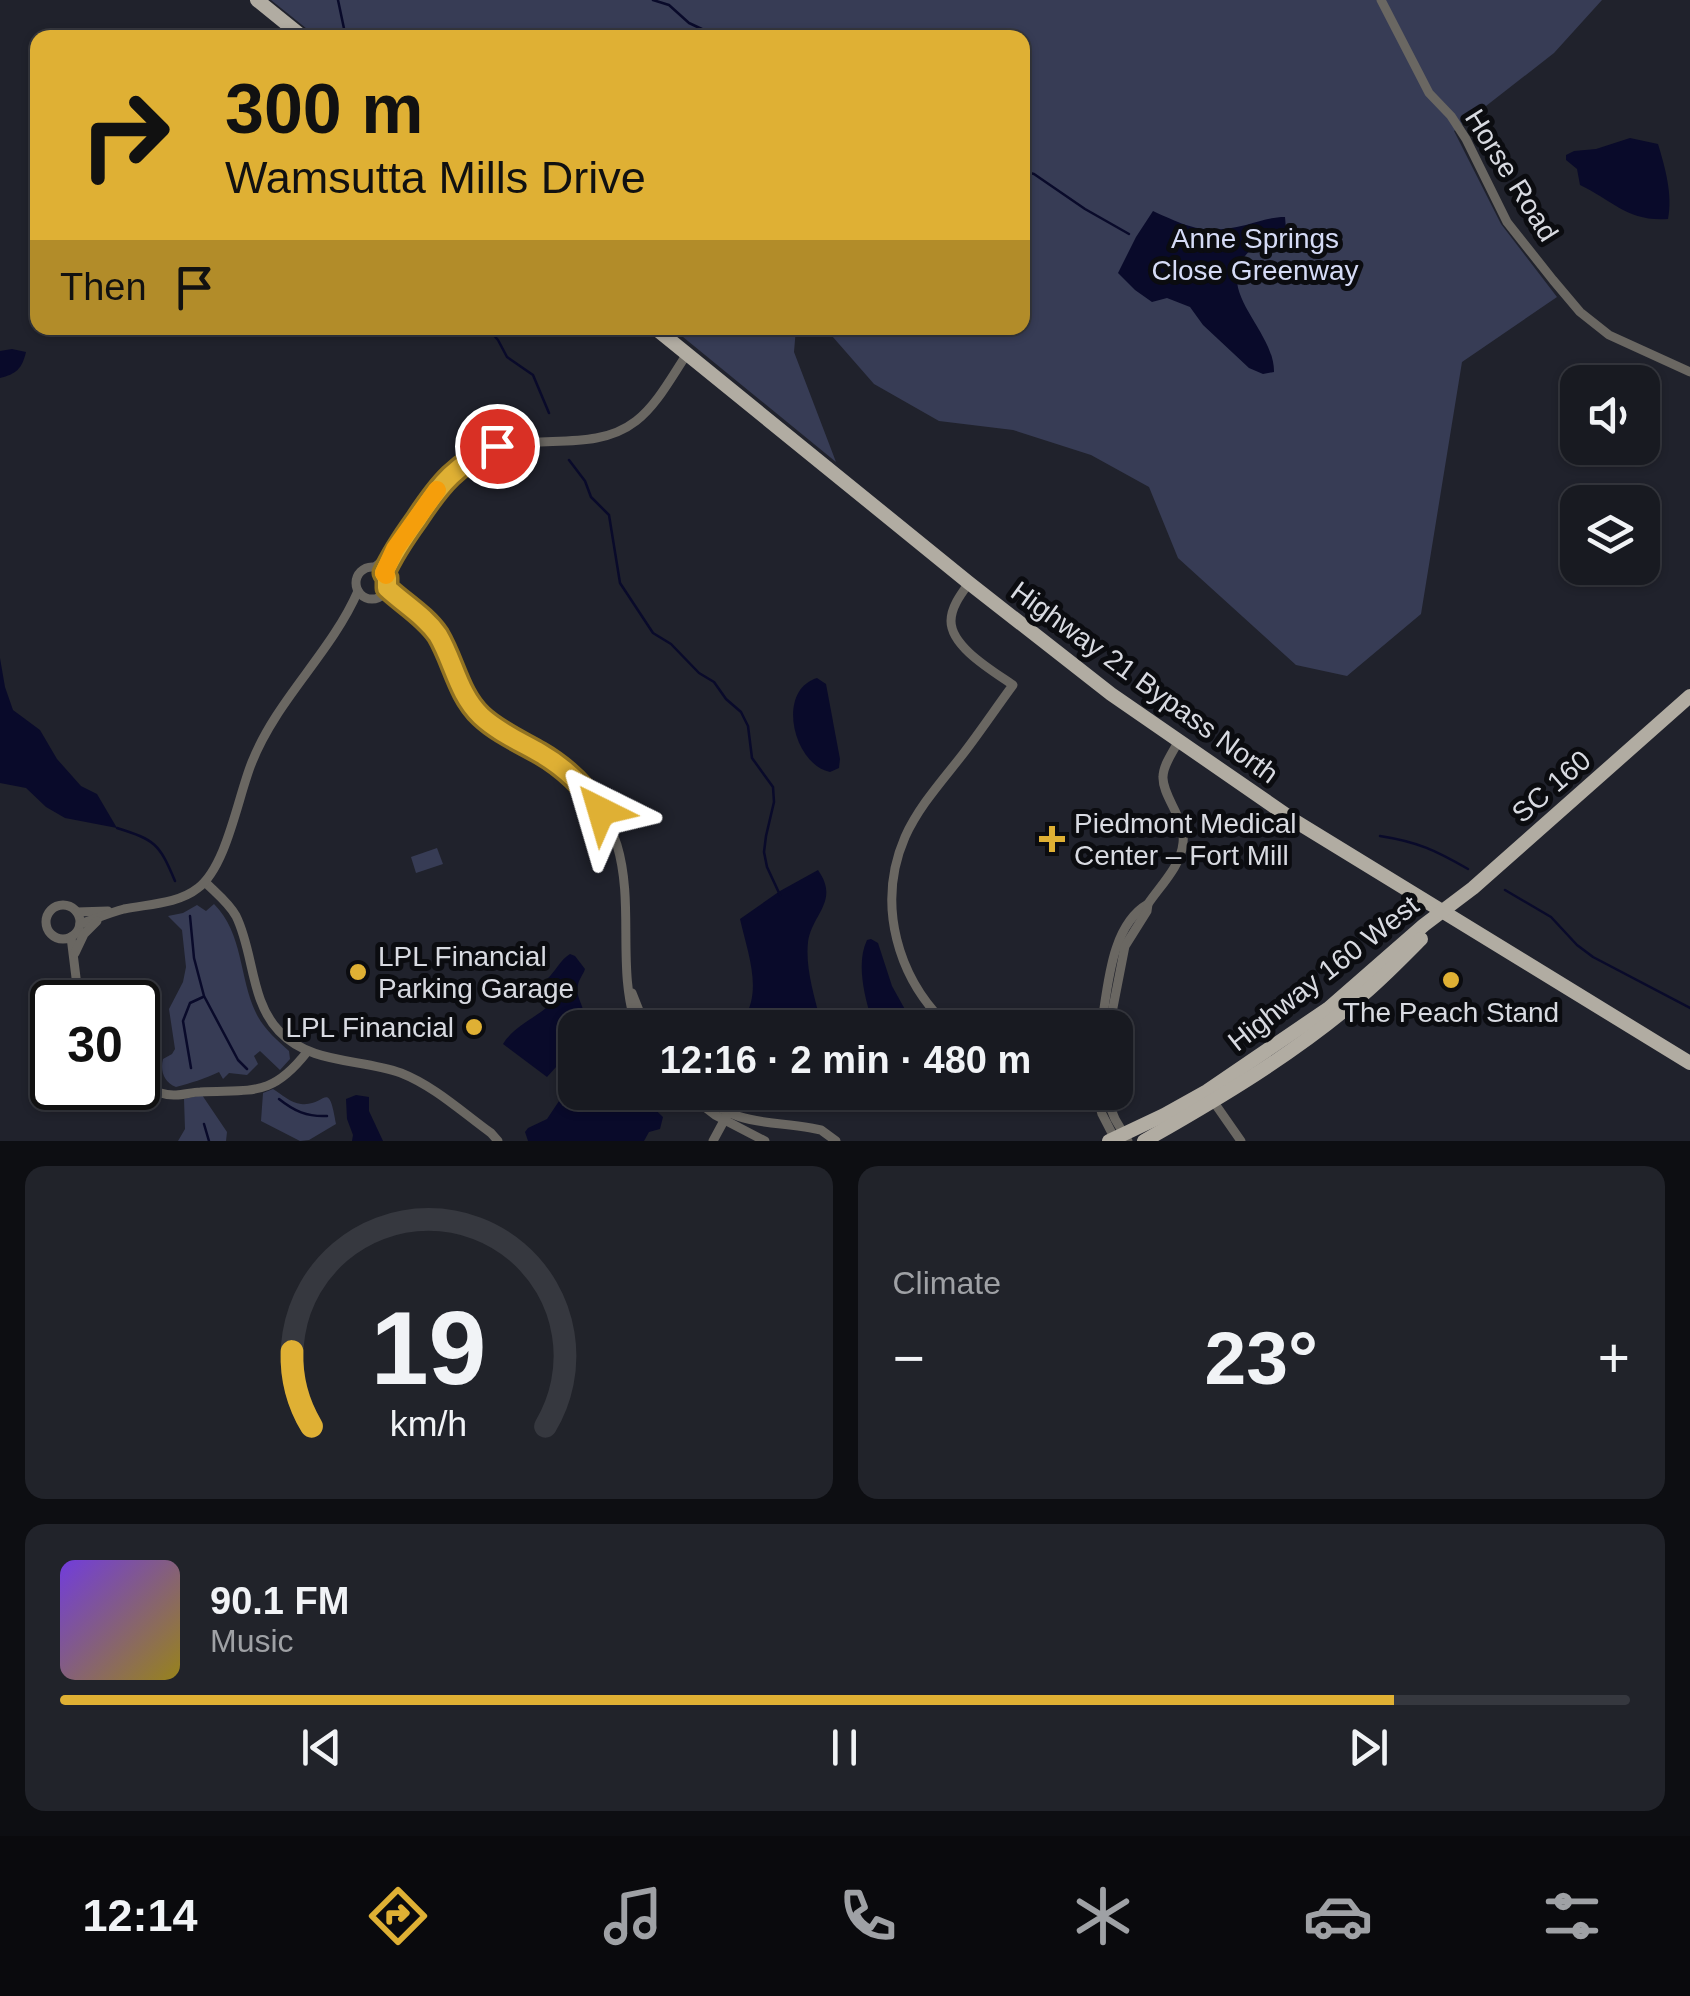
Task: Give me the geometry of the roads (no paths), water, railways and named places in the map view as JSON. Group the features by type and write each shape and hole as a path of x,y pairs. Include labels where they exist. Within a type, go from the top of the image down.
{"main road":[{"path":"258,0 294,30"},
{"name":"Highway 21 Bypass North","path":"664,335 968,583 1178,742 1295,821 1690,1063"},
{"name":"SC 160","path":"1444,911 1690,696"},
{"name":"Highway 160 West","path":"1144,1141 1329,1008 1444,911"},
{"name":"Highway 160 West","path":"1120,1139 1210,1096"}],"street":[{"name":"Horse Road","path":"1381,0 1429,93 1466,139 1507,222 1553,280 1580,312 1608,335 1690,372"},
{"path":"380,570 442,483 470,460 497,446 605,436 624,428 650,406 687,354"},
{"path":"80,924 121,910 172,900 194,892 205,882 222,852 262,739 347,616 358,591 356,581 360,572 365,568 380,570 387,578 385,592 376,599 367,599 347,616"},
{"path":"933,1010 907,972 898,949 893,887 901,849 919,811 1012,685 956,639 950,620 968,583"},
{"path":"358,591 367,599"},
{"path":"385,592 436,632 462,690 478,714 572,776 609,824 625,888 631,1010"},
{"path":"1105,1010 1125,946 1176,863 1183,843 1175,808 1162,783 1178,742"},
{"path":"205,882 235,914 266,1015 284,1037 307,1052 408,1076 498,1141"},
{"path":"65,904 77,912 80,924 77,932 65,938 52,936 46,927 49,911 65,904"},
{"path":"77,912 121,910"},
{"path":"72,960 84,934 104,916"},
{"path":"65,938 75,980"},
{"path":"65,938 74,974"},
{"path":"1111,1010 1116,967"},
{"path":"630,989 639,1010"},
{"path":"160,1092 171,1096 256,1090 287,1074 307,1052"},
{"path":"1210,1096 1241,1141"},
{"path":"714,1110 765,1141"},
{"path":"718,1110 726,1117 820,1130 836,1141"},
{"path":"1101,1110 1120,1139"},
{"path":"1109,1110 1120,1139"},
{"path":"713,1141 726,1117"}],"waterway":[{"path":"338,0 344,30"},
{"path":"653,0 669,5 704,30"},
{"path":"1030,173 1129,234"},
{"path":"494,335 507,357 533,375 549,413"},
{"path":"569,460 585,481 591,497 609,515 620,583 653,633 714,682 741,712 748,726 752,758 773,787 774,802 764,852 780,895"},
{"path":"117,828 154,845 175,881"},
{"path":"1380,836 1426,848 1468,869"},
{"path":"1505,890 1551,917 1593,957 1690,1008"},
{"path":"190,916 194,958 204,996 238,1060 247,1069"},
{"path":"191,1068 183,1021 190,1003 203,997"},
{"path":"279,1099 301,1112 327,1116"},
{"path":"204,1124 209,1141"}],"place":[{"name":"Piedmont Medical Center – Fort Mill","path":"1052,839"},
{"name":"LPL Financial Parking Garage","path":"358,972"},
{"name":"The Peach Stand","path":"1451,980"},
{"name":"LPL Financial","path":"474,1027"}],"park label":[{"name":"Anne Springs Close Greenway","path":"1255,254"}]}
